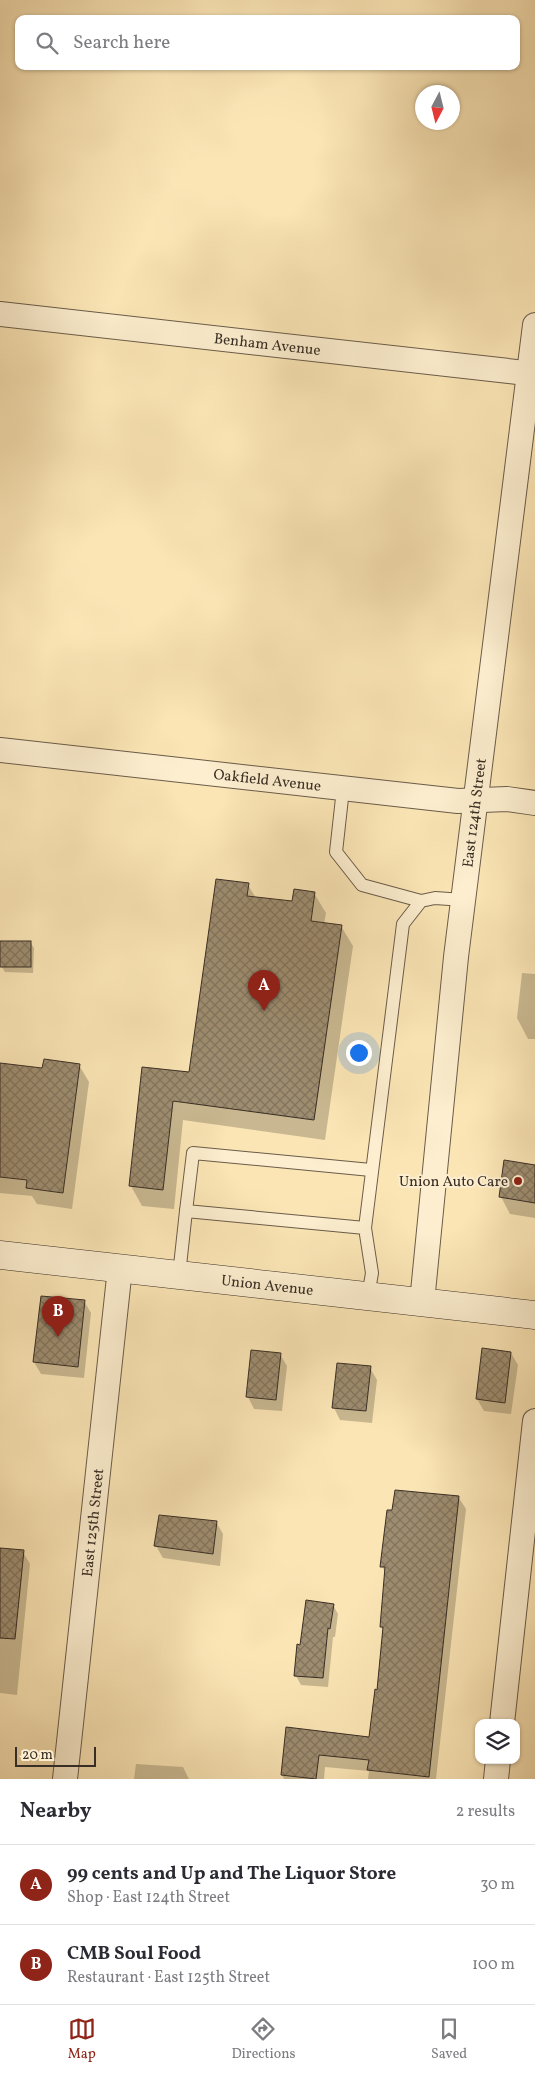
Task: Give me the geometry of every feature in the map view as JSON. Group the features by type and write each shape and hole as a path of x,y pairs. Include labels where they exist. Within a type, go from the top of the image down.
{"main road":[{"name":"Union Avenue","path":"0,1255 535,1315"}],"street":[{"name":"Benham Avenue","path":"0,314 532,373"},
{"name":"East 124th Street","path":"422,1302 464,900 532,373 535,324"},
{"name":"Oakfield Avenue","path":"0,750 458,801 507,799 535,803"},
{"name":"East 125th Street","path":"65,1779 120,1268"},
{"path":"502,1719 535,1421"},
{"path":"496,1779 498,1764"}],"lane":[{"path":"343,789 336,852 362,885 421,901 434,898 464,900"},
{"path":"368,1296 372,1273 365,1228 403,924 421,901"},
{"path":"179,1275 192,1152 371,1170"},
{"path":"186,1211 365,1228"}],"building":[{"path":"216,879 249,883 247,896 292,901 294,889 315,892 311,921 342,925 314,1120 173,1101 163,1190 129,1186 142,1067 189,1072"},
{"path":"0,941 31,941 31,967 0,967"},
{"path":"44,1059 80,1064 63,1193 26,1188 27,1180 0,1177 0,1063 42,1068"},
{"name":"Union Auto Care","path":"504,1160 535,1165 535,1203 499,1197"},
{"path":"41,1296 85,1300 78,1367 33,1362"},
{"path":"482,1348 511,1352 505,1403 476,1399"},
{"path":"251,1350 281,1353 276,1400 246,1397"},
{"path":"337,1363 371,1366 366,1411 332,1408"},
{"path":"395,1490 459,1496 429,1777 367,1770 369,1760 319,1755 316,1779 281,1775 286,1727 369,1737 375,1689 377,1690 383,1627 380,1627 385,1567 380,1567 387,1510 392,1510"},
{"path":"159,1515 217,1521 213,1554 154,1546"},
{"path":"0,1548 24,1550 15,1639 0,1638"},
{"path":"306,1600 334,1604 330,1629 328,1628 323,1678 294,1676 297,1644 300,1645"}],"place":[{"name":"99 cents and Up and The Liquor Store","path":"264,1011"},
{"name":"Union Auto Care","path":"518,1181"},
{"name":"CMB Soul Food","path":"58,1337"}]}
